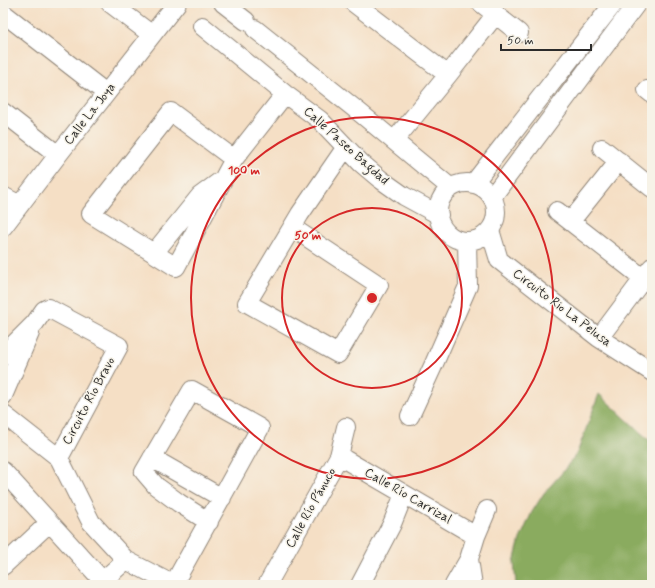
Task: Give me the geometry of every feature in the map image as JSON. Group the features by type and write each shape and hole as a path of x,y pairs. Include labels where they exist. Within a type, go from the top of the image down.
{"street":[{"path":"110,3 152,35"},
{"name":"Calle La Joya","path":"3,227 106,93 178,3"},
{"path":"223,3 394,141 443,201"},
{"path":"354,3 448,75"},
{"path":"481,3 520,33"},
{"path":"473,184 614,3"},
{"path":"492,197 637,3"},
{"path":"3,13 106,93"},
{"path":"394,141 496,14"},
{"name":"Calle Paseo Bagdad","path":"202,26 284,94 320,120 380,179 404,196 443,201"},
{"path":"234,159 171,112 91,214 176,267 234,159 284,94"},
{"path":"3,112 58,155"},
{"path":"293,228 379,285 338,354 247,303 300,214 346,147"},
{"path":"602,148 652,188"},
{"path":"599,338 647,273 564,216 619,161"},
{"path":"154,253 200,196 223,179"},
{"path":"410,416 468,286 480,236 494,222 496,214 492,197 484,189 473,184 458,185 443,201 441,223 445,230 452,236 459,239 480,236"},
{"path":"3,196 20,205"},
{"name":"Circuito Rio La Pelusa","path":"480,236 498,260 599,338 652,372"},
{"name":"Circuito Río Bravo","path":"3,355 35,323 44,310 48,308 119,346 59,458"},
{"path":"3,396 35,323"},
{"path":"3,414 59,458 91,522 126,560 174,585 209,522 260,428 192,390 144,472 156,486 209,522"},
{"name":"Calle Río Pánuco","path":"267,585 339,456 346,427"},
{"name":"Calle Río Carrizal","path":"339,456 476,536"},
{"path":"152,458 222,498"},
{"path":"3,471 103,584 126,560"},
{"path":"360,585 392,524 404,494"},
{"path":"454,585 469,560 476,536 487,510"},
{"path":"3,566 49,523"},
{"path":"469,560 473,585"}],"green space":[{"path":"599,394 652,443 652,585 516,585 514,562 520,539 532,512 544,493 577,453"}]}
